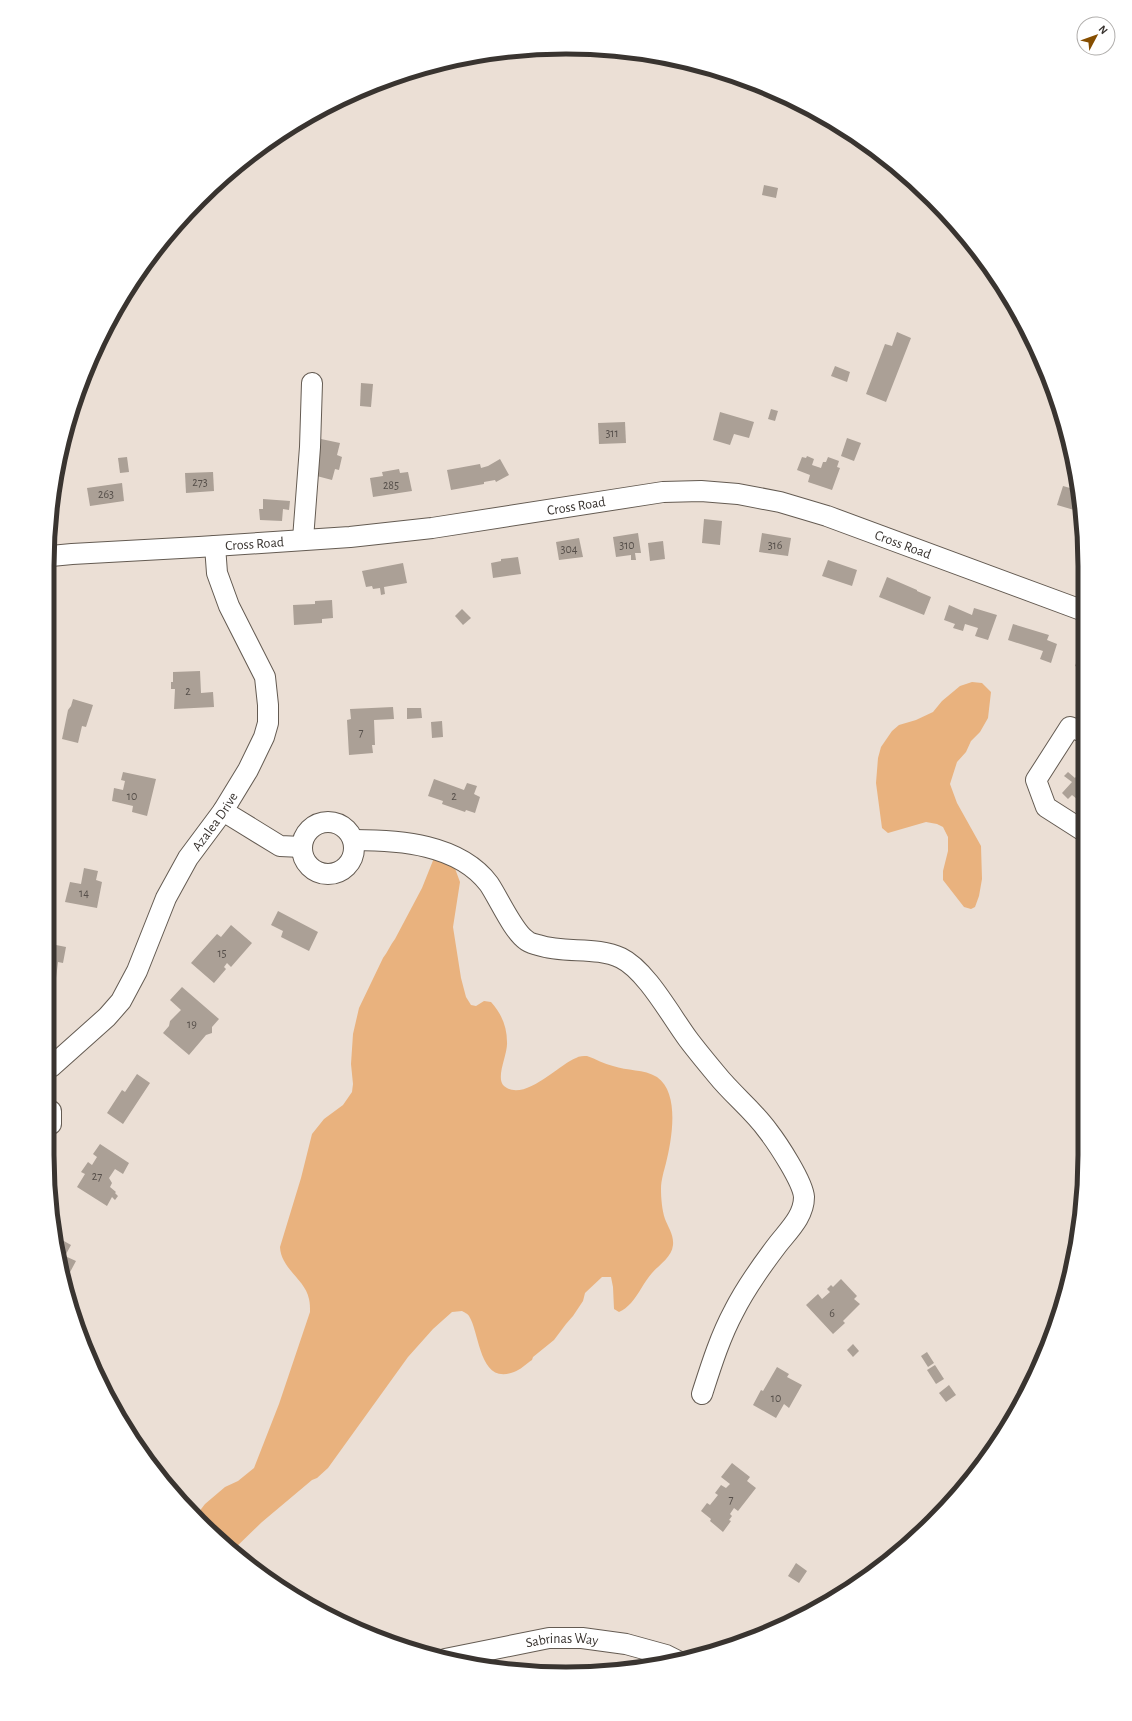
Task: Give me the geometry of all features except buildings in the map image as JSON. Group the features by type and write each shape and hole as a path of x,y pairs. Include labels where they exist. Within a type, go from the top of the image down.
{"street":[{"path":"303,539 310,447 312,383"},
{"name":"Cross Road","path":"54,556 350,537 432,528 663,492 701,491 738,494 780,502 826,516 1078,609"},
{"name":"Azalea Drive","path":"54,1065 107,1017 121,1001 137,971 166,898 188,858 223,810 248,770 264,737 268,723 268,704 264,677 229,606 217,573 215,546"},
{"path":"1078,730 1070,728 1036,780 1046,807 1078,827"},
{"path":"223,810 280,846 302,847"},
{"path":"320,822 336,822 350,832 354,840 355,849 353,858 348,866 341,871 332,874 323,874 311,868 303,856 303,839 307,832 320,822"},
{"path":"354,840 388,840 427,848 460,858 478,872 488,884 526,941 548,948 606,952 623,959 636,970 657,993 688,1039 718,1077 755,1113 792,1168 804,1195 802,1211 759,1269 734,1311 713,1359 702,1394"},
{"name":"Sabrinas Way","path":"458,1655 549,1638 582,1638 626,1644 669,1656"}],"shaded area":[{"path":"972,682 982,683 991,692 988,718 980,732 971,741 966,752 957,762 950,784 957,803 981,846 982,879 979,896 975,907 971,909 964,907 943,880 943,871 948,851 948,837 943,827 926,822 888,833 882,828 876,783 878,758 881,747 892,731 899,725 916,720 933,712 942,701 960,686"},
{"path":"450,855 460,882 453,927 461,978 466,997 471,1005 476,1006 484,1001 491,1002 503,1020 507,1042 501,1072 504,1086 512,1090 521,1090 541,1081 569,1062 579,1057 586,1056 618,1068 652,1074 664,1084 672,1105 672,1129 662,1182 661,1196 665,1219 673,1238 672,1249 668,1257 649,1277 637,1296 631,1303 619,1312 614,1309 611,1277 602,1277 585,1293 583,1301 554,1340 533,1357 532,1360 514,1372 502,1374 494,1372 487,1365 482,1356 473,1324 468,1315 462,1311 452,1312 433,1329 408,1357 328,1468 262,1522 236,1547 199,1512 205,1504 225,1487 238,1481 254,1468 279,1404 310,1312 307,1292 284,1262 280,1247 301,1178 312,1134 324,1119 343,1105 352,1092 353,1084 351,1064 353,1034 359,1008 383,958 395,939 422,888 434,858"}]}
